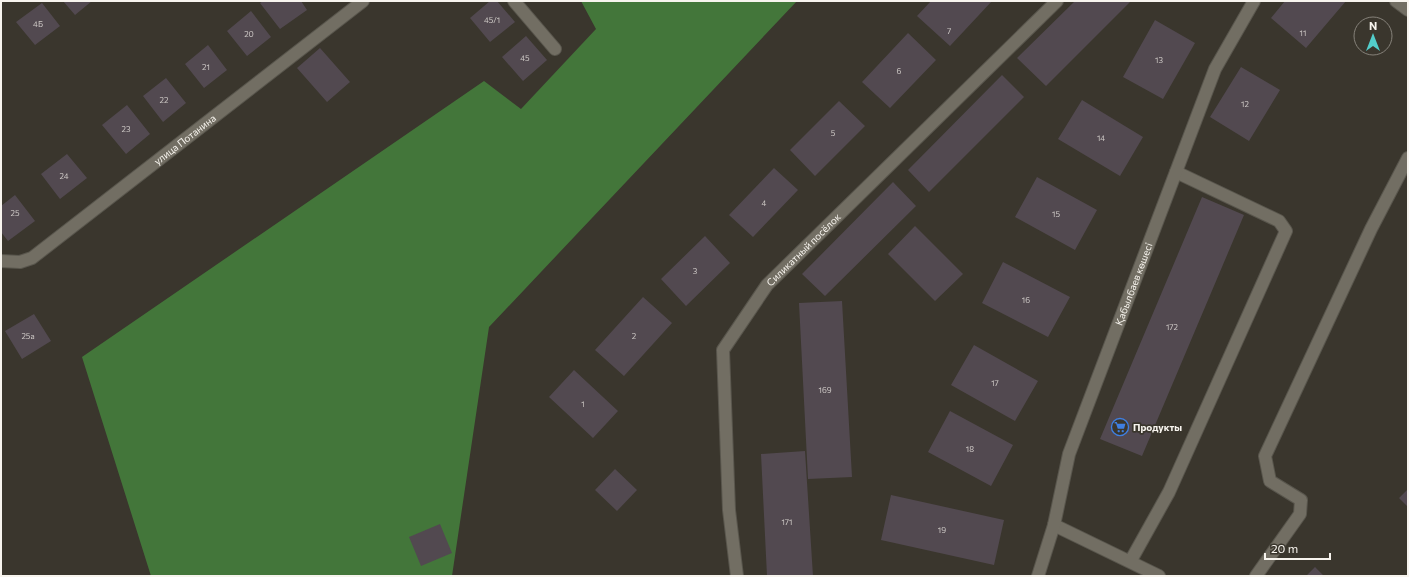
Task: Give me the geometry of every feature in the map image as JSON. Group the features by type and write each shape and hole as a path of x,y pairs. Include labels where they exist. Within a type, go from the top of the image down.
{"street":[{"name":"улица Потанина","path":"1,261 20,262 32,258 363,1"},
{"path":"514,1 555,49"},
{"name":"Силикатный посёлок","path":"738,576 729,510 723,350 767,285 1057,1"},
{"name":"Қабылбаев көшесі","path":"1038,576 1054,525 1069,454 1215,69 1254,1"},
{"path":"1396,1 1408,10"},
{"path":"1256,576 1300,514 1300,500 1270,481 1265,456 1370,229 1408,158"},
{"path":"1130,562 1169,492 1286,231 1279,221 1176,172"},
{"path":"1054,525 1159,576"}],"green space":[{"path":"581,1 797,1 489,327 452,576 151,576 82,357 484,81 521,109 596,29"}],"building":[{"path":"63,1 92,1 75,15"},
{"path":"263,1 301,1 307,10 280,29 260,3"},
{"path":"490,1 497,1 515,22 490,42 470,18"},
{"path":"931,1 992,1 950,46 917,16"},
{"path":"1075,1 1131,1 1046,86 1017,58"},
{"path":"1285,1 1346,1 1306,48 1271,18"},
{"path":"42,3 60,26 35,45 16,22"},
{"path":"251,11 271,37 247,56 227,31"},
{"path":"1155,20 1195,43 1163,99 1123,77"},
{"path":"908,33 936,60 890,108 862,82"},
{"path":"526,36 547,60 523,81 502,57"},
{"path":"208,45 227,70 204,88 185,64"},
{"path":"320,48 350,82 327,102 297,68"},
{"path":"1241,67 1280,90 1249,141 1210,117"},
{"path":"1002,75 1024,97 929,192 908,170"},
{"path":"166,78 186,103 163,122 143,96"},
{"path":"1082,100 1143,137 1120,176 1058,139"},
{"path":"839,101 865,126 815,176 790,150"},
{"path":"127,105 150,134 126,154 102,125"},
{"path":"67,154 87,178 60,199 41,174"},
{"path":"774,168 798,190 753,237 729,215"},
{"path":"1037,177 1097,210 1075,250 1015,217"},
{"path":"893,182 916,206 825,296 802,274"},
{"path":"15,195 35,221 8,241 1,232 1,206"},
{"path":"1202,197 1244,215 1142,456 1100,439"},
{"path":"915,226 963,274 935,301 888,254"},
{"path":"705,236 730,263 686,306 661,279"},
{"path":"1003,262 1070,297 1048,337 982,303"},
{"path":"643,297 672,323 624,376 595,350"},
{"path":"842,301 852,477 808,479 799,303"},
{"path":"34,314 51,341 22,359 5,331"},
{"path":"974,345 1038,381 1015,421 951,385"},
{"path":"574,370 618,411 593,438 549,397"},
{"path":"950,411 1013,445 991,486 928,452"},
{"path":"805,451 813,576 767,576 761,454"},
{"path":"615,469 637,490 617,511 595,490"},
{"path":"1408,489 1408,507 1399,498"},
{"path":"891,495 1004,520 994,565 881,540"},
{"path":"440,524 452,553 421,566 409,537"},
{"path":"1315,567 1324,576 1306,576"}],"place":[{"name":"Продукты","path":"1120,427"}]}
